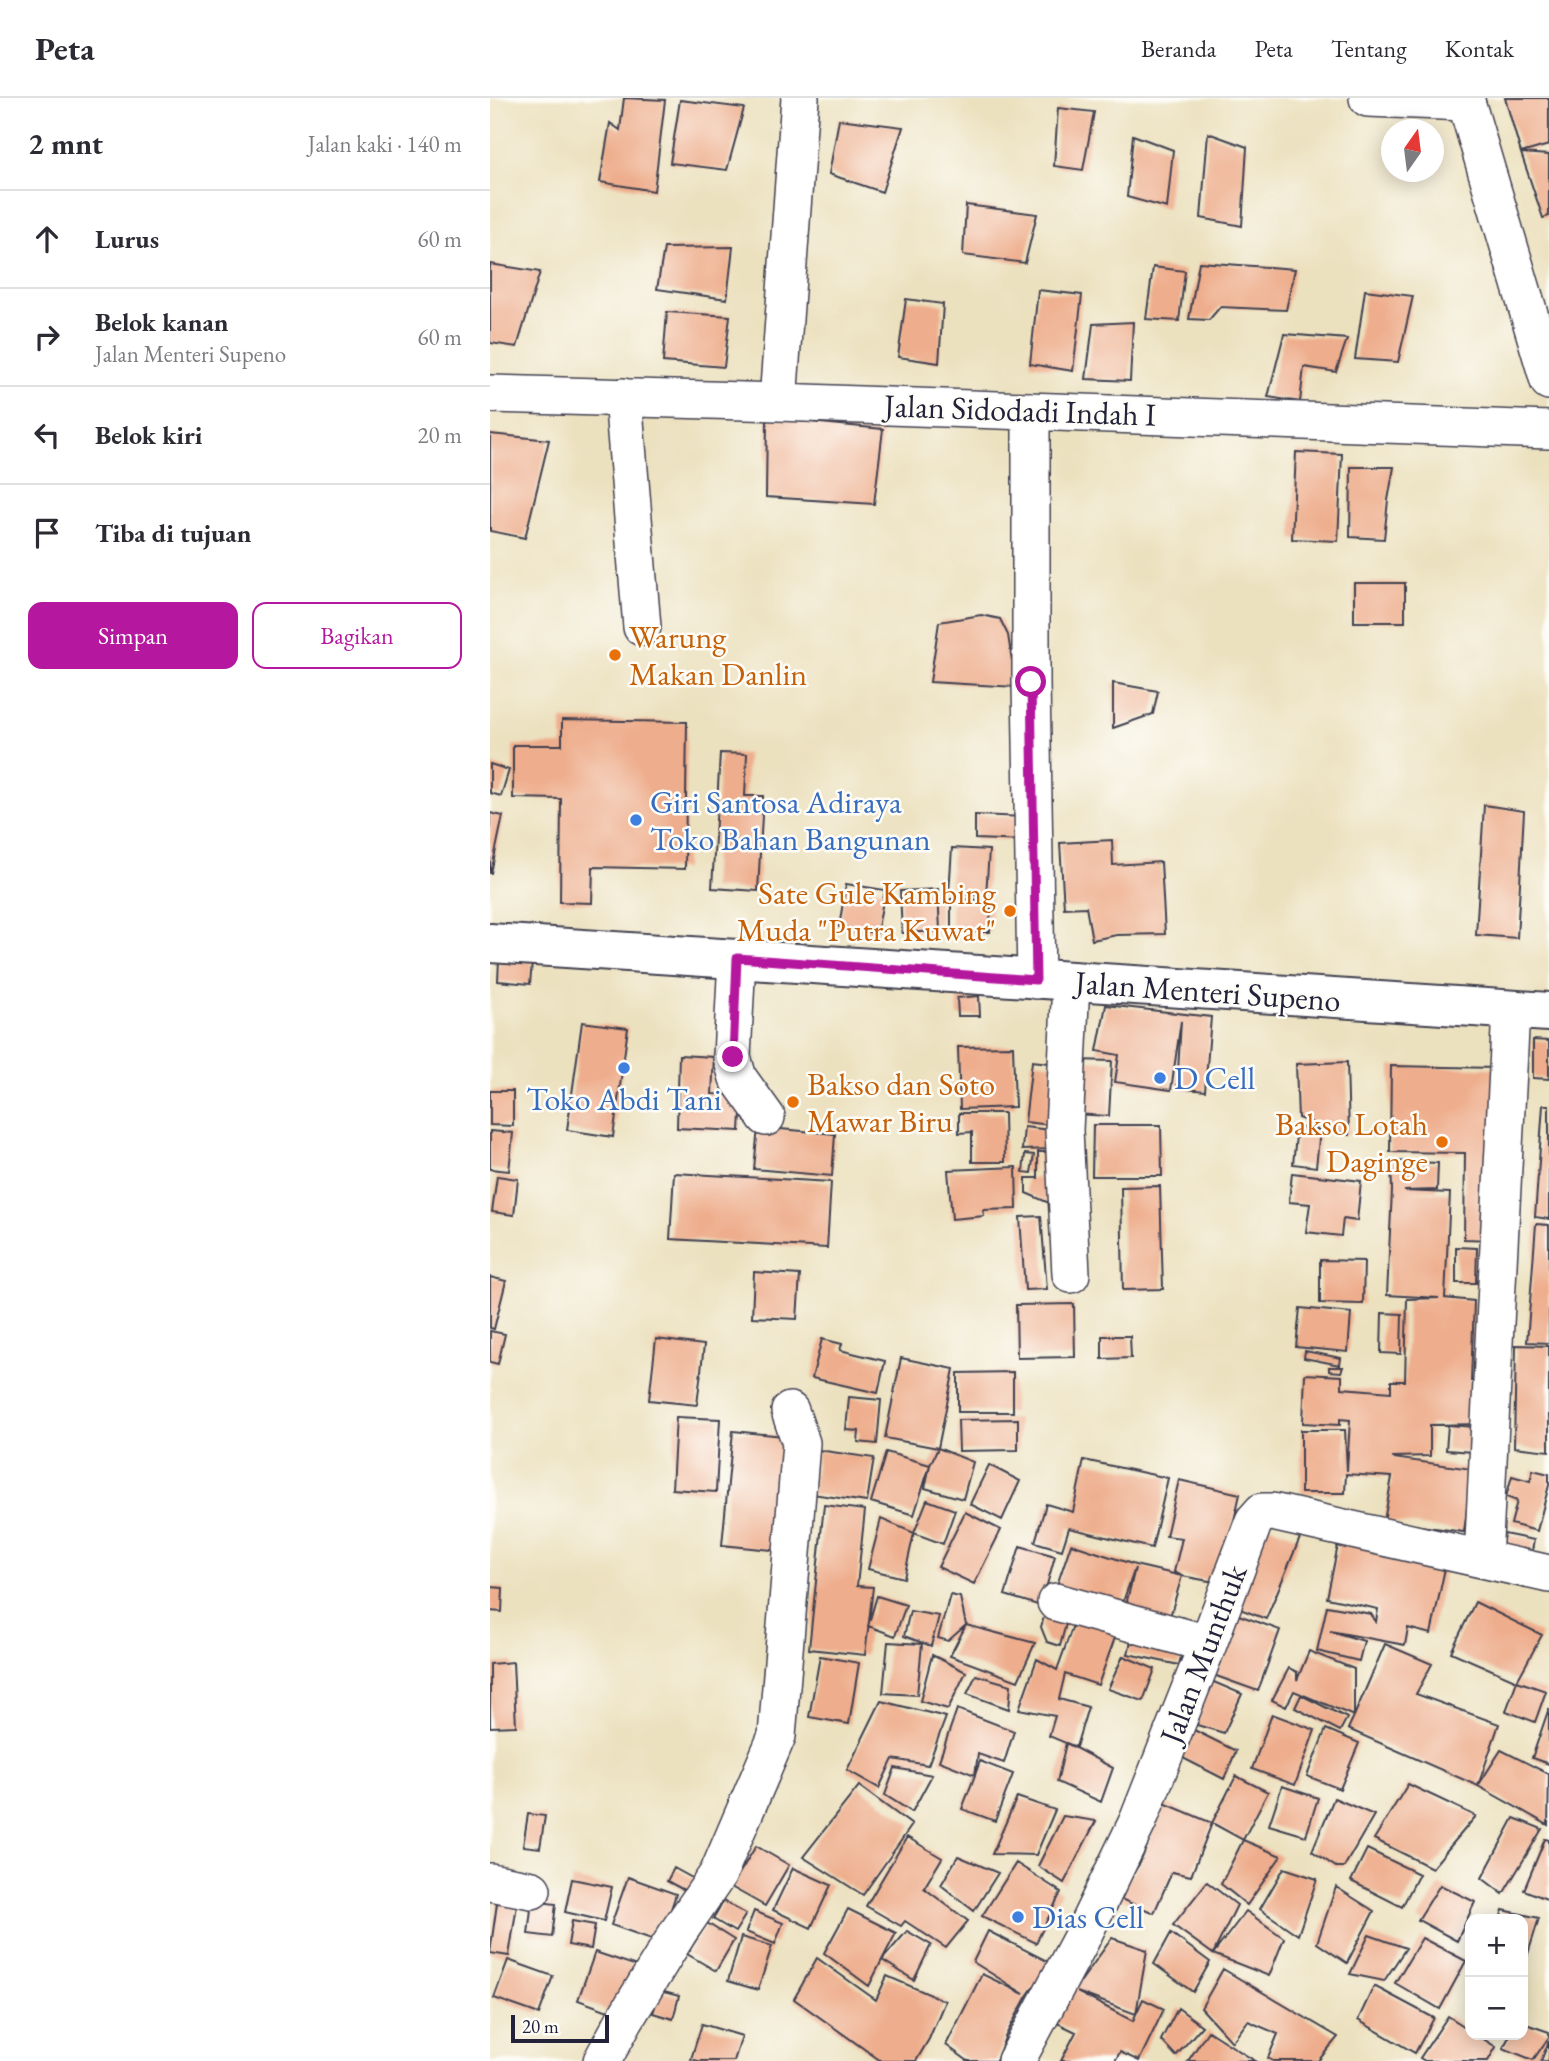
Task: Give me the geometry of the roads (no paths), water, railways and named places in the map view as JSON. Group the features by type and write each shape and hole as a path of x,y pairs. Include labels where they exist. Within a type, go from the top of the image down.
{"main road":[{"name":"Jalan Menteri Supeno","path":"490,943 1549,1012"}],"street":[{"path":"778,402 800,98"},
{"path":"1368,98 1465,100 1549,382"},
{"name":"Jalan Sidodadi Indah I","path":"490,394 1549,430"},
{"path":"623,397 642,627"},
{"path":"1031,411 1031,682 1064,1130 1071,1274"},
{"path":"737,958 733,1057 738,1078 766,1117"},
{"path":"1483,1559 1511,1010"},
{"path":"602,2061 625,2018 718,1874 777,1736 801,1443 790,1411"},
{"name":"Jalan Munthuk","path":"1016,2061 1081,1939 1139,1821 1254,1521 1262,1511 1549,1574"},
{"path":"1056,1602 1208,1644"},
{"path":"490,1882 532,1891"}],"place":[{"name":"Warung Makan Danlin","path":"615,655"},
{"name":"Giri Santosa Adiraya Toko Bahan Bangunan","path":"636,820"},
{"name":"Sate Gule Kambing Muda \"Putra Kuwat\"","path":"1010,911"},
{"name":"Toko Abdi Tani","path":"624,1068"},
{"name":"D Cell","path":"1160,1078"},
{"name":"Bakso dan Soto Mawar Biru","path":"793,1102"},
{"name":"Bakso Lotah Daginge","path":"1442,1142"},
{"name":"Dias Cell","path":"1018,1917"}]}
